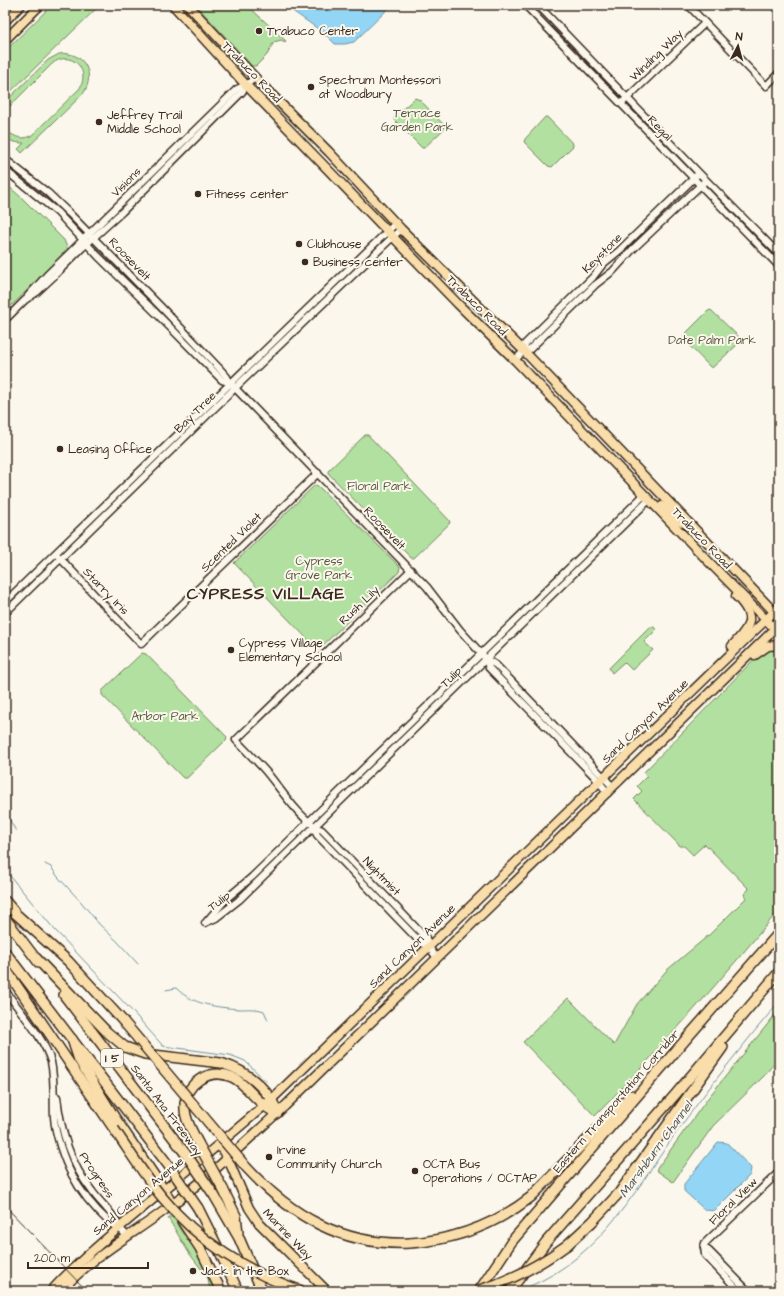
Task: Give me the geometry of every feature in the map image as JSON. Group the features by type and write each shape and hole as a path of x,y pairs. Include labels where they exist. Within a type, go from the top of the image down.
{"highway":[{"path":"5,901 16,914 84,978 123,1021 246,1167 264,1186 279,1200 304,1217 335,1231 363,1239 381,1242 410,1243 439,1240 462,1235 483,1226 516,1208 530,1197 633,1093 656,1074"},
{"name":"Santa Ana Freeway","path":"5,918 188,1157 214,1195 239,1238 262,1291"},
{"name":"Eastern Transportation Corridor","path":"478,1291 512,1241 779,933"},
{"name":"I 5","path":"5,952 169,1166 198,1208 238,1291"},
{"path":"36,958 107,1032 125,1047 145,1054 229,1065 246,1074 272,1099 277,1113"},
{"path":"5,968 162,1198 190,1226 217,1248 247,1268 302,1291"},
{"path":"510,1291 546,1242 675,1095 779,972"},
{"path":"478,1291 509,1280 542,1263 567,1245 592,1222 619,1193 759,995"},
{"path":"72,1039 79,1060 200,1248 221,1291"},
{"path":"239,1238 236,1216 198,1143 187,1118 185,1104 186,1096 190,1088 197,1080 203,1077 216,1074 233,1077 247,1087 264,1106 277,1113"}],"main road":[{"path":"5,21 21,5"},
{"path":"5,40 40,5"},
{"name":"Trabuco Road","path":"173,5 246,85 390,234 515,360 693,546 766,620 778,629"},
{"name":"Trabuco Road","path":"188,5 255,78 329,152 398,226 524,351 777,612"},
{"path":"647,498 648,495 655,498 677,520 686,525 692,526"},
{"path":"693,546 697,557 739,599 750,616 750,622 741,637 720,658 715,670"},
{"name":"Sand Canyon Avenue","path":"51,1291 74,1267 272,1099 428,946 766,620 777,612"},
{"name":"Sand Canyon Avenue","path":"60,1291 102,1253 173,1205 228,1159 611,790 702,700 778,629"},
{"path":"702,700 711,698 759,651 768,646 779,645"},
{"name":"Marine Way","path":"219,1145 228,1159 249,1208 259,1223 327,1291"}],"street":[{"name":"Regal","path":"525,5 694,178 703,183 779,254"},
{"name":"Regal","path":"538,5 699,173 703,183 779,266"},
{"path":"688,5 766,86 779,73"},
{"name":"Winding Way","path":"622,104 705,23"},
{"name":"Visions","path":"5,320 26,300 43,287 85,242 237,89 246,85 255,78"},
{"name":"Roosevelt","path":"5,159 48,193 92,236 209,358 232,386 411,570 460,630 484,656 489,668 602,779 611,790"},
{"name":"Roosevelt","path":"5,170 57,212 222,380 232,386"},
{"name":"Keystone","path":"524,351 525,344 593,277 603,264 620,250 699,173"},
{"name":"Keystone","path":"515,360 524,351 530,349 595,285 613,271 632,250 703,183"},
{"name":"Bay Tree","path":"5,602 398,226"},
{"name":"Bay Tree","path":"5,612 61,559 232,386"},
{"name":"Scented Violet","path":"142,644 318,473"},
{"name":"Tulip","path":"484,656 232,907 211,921 205,923 226,899 252,877 308,821 484,656 647,498"},
{"name":"Starry Iris","path":"55,554 142,644"},
{"name":"Rush Lily","path":"236,740 411,570"},
{"name":"Nightmist","path":"236,740 268,774 285,796 308,821 314,827 322,830 426,938 428,946 437,958"},
{"name":"Progress","path":"5,990 43,1044 50,1062 54,1084 54,1119 60,1145 67,1165 77,1185 90,1201 111,1224 119,1228 127,1236"},
{"name":"Floral View","path":"704,1247 705,1244 779,1172"},
{"path":"704,1247 705,1255 739,1291"},
{"path":"704,1247 710,1251 748,1291"}],"green space":[{"path":"52,5 100,5 5,97 5,51"},
{"path":"196,5 247,5 286,41 281,40 274,42 267,55 256,66 252,66"},
{"path":"59,54 75,56 81,60 88,72 89,79 87,86 83,94 22,153 18,149 24,143 14,142 5,137 5,128 17,137 24,138 31,136 80,88 83,81 83,74 76,63 71,60 59,60 52,64 5,111 5,102 48,60"},
{"name":"Terrace Garden Park","path":"415,98 420,100 445,126 444,129 424,148 422,148 394,120 395,116"},
{"path":"545,117 547,117 573,144 573,146 552,167 548,166 524,142"},
{"path":"5,183 64,240 68,250 5,312"},
{"name":"Date Palm Park","path":"711,310 740,338 738,344 712,368 683,339 684,335 708,311"},
{"name":"Floral Park","path":"365,435 368,435 449,520 450,523 414,558 411,558 328,473 328,471"},
{"name":"Cypress Grove Park","path":"315,485 318,486 400,567 399,572 318,650 234,563"},
{"path":"650,627 654,627 656,630 644,642 653,650 632,670 624,662 612,673 609,668"},
{"path":"779,647 779,910 689,1015 595,1116 523,1042 568,998 614,1045 637,1004 667,970 709,935 746,898 744,894 749,889 705,844 693,855 684,846 680,846 634,799 642,791 637,786 647,776 644,772 762,651"},
{"name":"Arbor Park","path":"142,653 146,654 227,737 226,740 187,778 183,778 102,695 102,691"},
{"path":"779,1010 779,1057 764,1076 713,1126 673,1182 656,1170 708,1098"},
{"path":"173,1217 178,1221 178,1226 183,1234 187,1236 214,1280 219,1291 210,1291 208,1278 189,1253 168,1218"}],"water":[{"path":"284,5 392,5 354,42 335,44 326,35 325,36 321,33 321,31"},
{"path":"718,1142 727,1143 751,1168 750,1175 714,1211 705,1210 684,1191 684,1184"}],"waterway":[{"path":"5,812 16,831"},
{"path":"45,864 51,867 99,924 138,964"},
{"path":"5,870 54,929 163,1046 230,1055 245,1061 266,1081"},
{"path":"166,990 176,988 197,1002 213,1006 261,1010 264,1011 268,1020"},
{"name":"Marshburn Channel","path":"528,1287 554,1274 578,1257 617,1217 706,1092 779,1002"}],"railway":[{"path":"5,1206 87,1291"}],"place":[{"name":"Trabuco Center","path":"259,31"},
{"name":"Spectrum Montessori at Woodbury","path":"311,87"},
{"name":"Jeffrey Trail Middle School","path":"99,122"},
{"name":"Fitness center","path":"198,194"},
{"name":"Clubhouse","path":"299,244"},
{"name":"Business center","path":"305,262"},
{"name":"Leasing Office","path":"60,449"},
{"name":"Cypress Village Elementary School","path":"231,650"},
{"name":"Irvine Community Church","path":"269,1157"},
{"name":"OCTA Bus Operations / OCTAP","path":"415,1171"},
{"name":"Jack in the Box","path":"193,1271"}],"district":[{"name":"CYPRESS VILLAGE","path":"266,593"}]}
